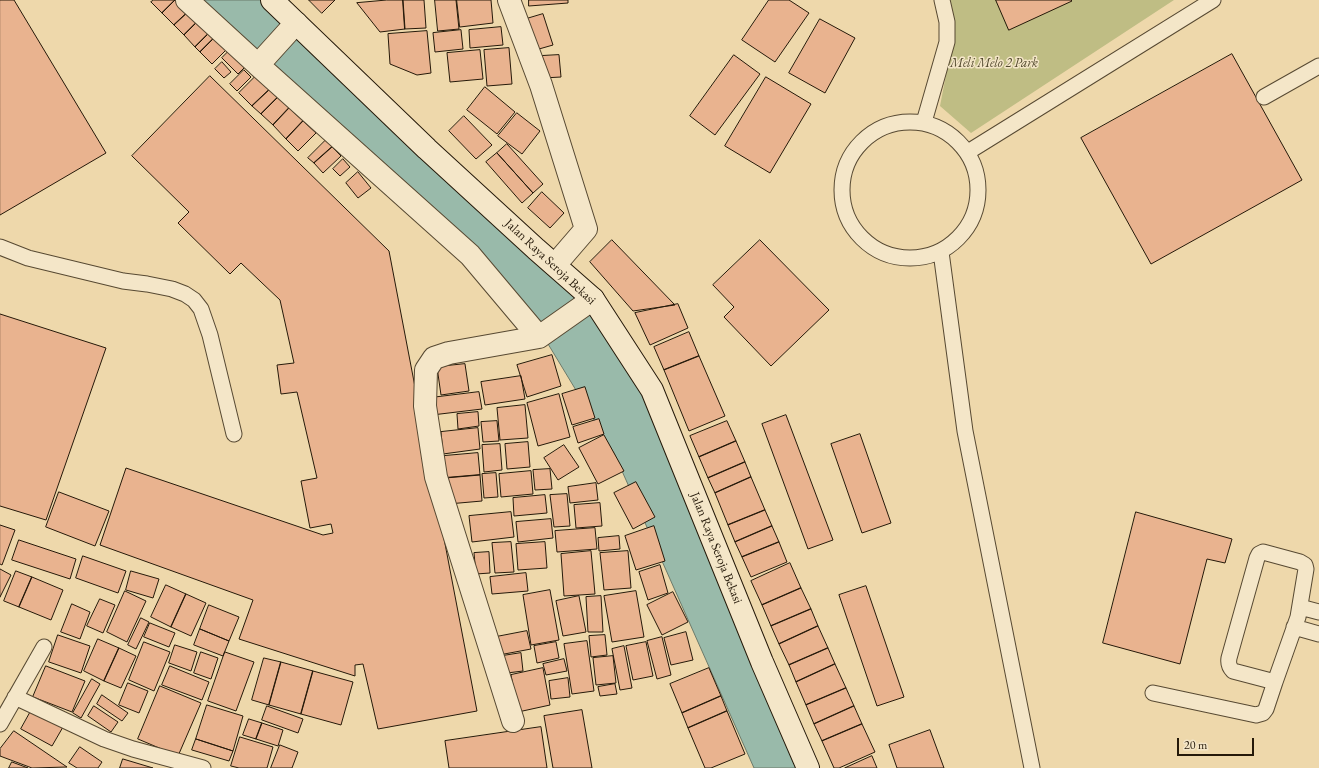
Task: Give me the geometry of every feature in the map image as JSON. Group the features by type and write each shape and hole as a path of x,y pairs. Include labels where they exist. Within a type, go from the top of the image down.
{"street":[{"path":"187,0 261,62 470,255 541,335"},
{"name":"Jalan Raya Seroja Bekasi","path":"272,0 293,27 555,266 652,390 762,662 808,768"},
{"path":"509,0 541,85 586,229 555,266"},
{"path":"261,62 293,27"},
{"path":"513,722 436,477 424,406 426,370 434,358 450,353 541,335 585,304"}],"lane":[{"path":"924,122 947,42 947,22 942,0"},
{"path":"968,152 1213,0"},
{"path":"1264,97 1319,66"},
{"path":"897,122 924,122 949,133 968,152 978,179 977,208 964,234 941,252 917,259 891,257 868,245 850,226 842,202 842,177 852,151 872,133 897,122"},
{"path":"0,247 28,258 123,282 147,284 172,289 185,294 194,300 201,309 210,336 234,434"},
{"path":"941,252 966,431 1032,768"},
{"path":"1153,693 1256,715 1263,713 1266,710 1300,607 1306,569 1300,562 1263,552 1257,558 1228,664 1233,671 1275,682"},
{"path":"1300,607 1319,612"},
{"path":"1294,627 1319,634"},
{"path":"0,724 44,647"},
{"path":"15,698 104,739 133,749 203,768"}],"green space":[{"name":"Meli Melo 2 Park","path":"947,0 1174,0 971,133 940,106 951,49"}],"shaded area":[{"path":"187,0 272,0 593,299 652,390 809,768 754,768 614,453 542,334"}],"building":[{"path":"0,0 14,0 106,153 0,215"},
{"path":"154,0 175,0 162,13 151,2"},
{"path":"175,0 177,0 188,12 174,25 162,13"},
{"path":"309,0 335,0 322,13"},
{"path":"403,0 405,29 380,32 357,3"},
{"path":"403,0 424,0 426,28 405,29"},
{"path":"435,0 456,0 459,29 438,31"},
{"path":"457,0 491,0 493,23 460,27"},
{"path":"529,0 568,0 568,3 529,6"},
{"path":"769,0 789,0 809,13 775,62 742,40"},
{"path":"996,0 1071,0 1072,1 1009,30"},
{"path":"188,12 198,21 184,35 174,25"},
{"path":"543,14 553,45 532,51 523,20"},
{"path":"820,19 855,38 825,93 789,73"},
{"path":"198,21 209,33 195,47 184,35"},
{"path":"501,27 503,45 470,48 469,30"},
{"path":"461,30 463,49 435,52 433,33"},
{"path":"427,31 431,73 417,75 390,64 388,34"},
{"path":"209,33 214,38 200,52 195,47"},
{"path":"214,38 226,50 212,64 200,52"},
{"path":"509,48 512,84 487,86 484,50"},
{"path":"230,50 246,66 238,74 222,58"},
{"path":"480,50 483,79 450,82 447,53"},
{"path":"1232,54 1302,180 1151,264 1081,138"},
{"path":"559,55 561,77 543,78 541,56"},
{"path":"734,55 760,74 715,135 690,116"},
{"path":"222,62 231,72 224,78 215,69"},
{"path":"244,70 251,77 237,91 230,84"},
{"path":"210,76 389,251 477,711 378,729 363,664 355,665 355,676 239,639 253,600 100,545 126,468 323,535 333,533 331,524 310,528 301,481 317,478 297,392 281,394 277,365 294,363 280,300 241,263 230,274 178,223 189,212 132,156"},
{"path":"256,76 270,89 252,106 239,93"},
{"path":"766,77 811,104 770,173 725,146"},
{"path":"485,87 515,112 497,134 467,110"},
{"path":"270,89 278,97 261,114 252,106"},
{"path":"278,97 289,108 273,125 261,114"},
{"path":"289,108 303,121 286,139 273,125"},
{"path":"517,113 540,131 522,154 498,136"},
{"path":"464,116 492,145 476,159 449,131"},
{"path":"303,121 316,133 298,151 286,139"},
{"path":"326,140 332,147 314,163 308,158"},
{"path":"507,144 543,184 533,193 497,153"},
{"path":"332,147 341,156 323,173 314,163"},
{"path":"497,153 533,193 522,203 486,162"},
{"path":"343,159 350,167 340,176 333,169"},
{"path":"358,172 371,188 358,198 346,183"},
{"path":"542,192 564,213 550,228 528,208"},
{"path":"612,240 675,305 633,311 590,262"},
{"path":"760,240 829,310 771,366 724,317 734,307 713,285"},
{"path":"678,304 688,328 650,345 635,313"},
{"path":"0,314 106,348 46,520 0,506"},
{"path":"689,332 699,356 664,370 654,347"},
{"path":"552,355 561,386 527,397 517,365"},
{"path":"699,356 725,416 689,431 664,370"},
{"path":"465,364 469,391 441,395 437,367"},
{"path":"521,376 525,399 485,405 481,382"},
{"path":"585,387 595,418 572,425 562,394"},
{"path":"479,392 482,409 432,415 430,398"},
{"path":"559,394 570,437 538,446 527,403"},
{"path":"525,405 528,438 500,440 497,408"},
{"path":"478,412 479,426 458,429 457,414"},
{"path":"786,415 833,540 808,549 762,424"},
{"path":"599,419 604,434 578,443 573,427"},
{"path":"497,421 499,441 483,442 481,422"},
{"path":"727,421 736,441 699,457 690,436"},
{"path":"478,428 480,449 443,454 441,432"},
{"path":"860,434 891,523 862,533 831,444"},
{"path":"604,435 624,471 598,484 579,448"},
{"path":"736,441 745,462 708,478 699,457"},
{"path":"528,442 530,467 507,469 505,444"},
{"path":"500,444 502,470 484,472 482,445"},
{"path":"564,445 579,467 558,480 544,458"},
{"path":"478,453 480,475 445,478 444,456"},
{"path":"745,462 751,477 715,493 708,478"},
{"path":"550,469 552,489 535,490 533,470"},
{"path":"531,471 533,494 501,497 499,474"},
{"path":"496,473 498,497 484,498 482,474"},
{"path":"480,475 482,501 448,504 445,478"},
{"path":"751,477 765,510 728,525 715,493"},
{"path":"636,482 655,517 633,529 614,493"},
{"path":"596,483 598,500 570,503 568,487"},
{"path":"59,492 109,511 95,546 46,527"},
{"path":"567,494 570,526 554,527 550,495"},
{"path":"545,495 547,513 514,516 513,498"},
{"path":"600,503 602,526 576,528 574,505"},
{"path":"765,510 772,526 735,542 728,525"},
{"path":"511,512 514,537 472,542 469,516"},
{"path":"1136,512 1232,539 1225,563 1207,559 1180,664 1103,643"},
{"path":"551,519 553,538 518,542 516,522"},
{"path":"0,525 15,530 2,565 0,564"},
{"path":"654,526 665,561 636,570 625,536"},
{"path":"772,526 779,542 742,557 735,542"},
{"path":"595,528 597,549 557,552 555,531"},
{"path":"619,536 620,549 599,551 598,538"},
{"path":"19,540 76,559 70,579 12,560"},
{"path":"511,542 514,572 495,573 492,543"},
{"path":"545,542 547,568 518,570 516,544"},
{"path":"779,542 787,562 751,577 742,557"},
{"path":"591,551 595,594 564,596 561,554"},
{"path":"628,551 631,588 604,590 600,553"},
{"path":"489,552 490,573 476,574 474,553"},
{"path":"83,556 126,571 118,593 76,578"},
{"path":"790,563 801,588 762,605 751,581"},
{"path":"660,565 668,593 648,600 639,572"},
{"path":"0,569 11,575 0,597"},
{"path":"16,571 32,577 19,607 4,601"},
{"path":"131,571 159,579 153,598 126,590"},
{"path":"526,573 528,591 492,594 490,577"},
{"path":"32,577 63,590 51,620 19,607"},
{"path":"166,585 186,594 171,627 151,617"},
{"path":"866,586 904,697 877,706 839,595"},
{"path":"801,588 811,609 771,626 762,605"},
{"path":"550,590 559,640 531,645 523,595"},
{"path":"125,591 146,601 127,642 107,632"},
{"path":"636,591 644,637 612,642 604,596"},
{"path":"673,592 688,622 662,635 647,605"},
{"path":"186,594 206,603 191,636 171,627"},
{"path":"579,596 586,632 563,636 556,601"},
{"path":"601,596 603,632 588,632 586,597"},
{"path":"100,599 115,605 103,633 87,626"},
{"path":"72,604 90,612 80,639 61,632"},
{"path":"209,605 239,617 229,641 200,629"},
{"path":"811,609 818,626 779,644 771,626"},
{"path":"141,618 149,622 136,649 128,645"},
{"path":"150,623 175,633 169,647 144,637"},
{"path":"818,626 828,648 789,665 779,644"},
{"path":"200,629 229,641 223,656 194,645"},
{"path":"527,631 531,649 499,655 496,637"},
{"path":"686,632 693,660 671,665 664,638"},
{"path":"58,635 90,646 81,673 49,662"},
{"path":"605,635 607,655 591,657 589,636"},
{"path":"662,637 671,675 657,679 647,641"},
{"path":"98,639 119,648 104,681 84,671"},
{"path":"587,641 594,691 572,694 564,644"},
{"path":"144,642 170,652 154,691 129,680"},
{"path":"556,642 559,658 537,663 534,646"},
{"path":"646,642 653,676 633,680 626,646"},
{"path":"175,645 197,652 191,671 169,663"},
{"path":"624,646 632,688 620,690 612,649"},
{"path":"119,648 136,656 121,688 104,681"},
{"path":"828,648 835,664 796,682 789,665"},
{"path":"201,652 218,658 211,679 194,673"},
{"path":"225,652 254,662 236,711 208,701"},
{"path":"521,653 523,671 499,674 496,657"},
{"path":"613,656 616,683 596,685 593,658"},
{"path":"264,658 281,662 269,705 252,700"},
{"path":"564,659 567,671 546,675 543,664"},
{"path":"281,662 313,671 301,714 269,705"},
{"path":"835,664 846,688 806,705 796,682"},
{"path":"46,666 85,681 72,712 33,697"},
{"path":"170,666 209,682 202,700 162,685"},
{"path":"543,668 550,705 518,712 511,675"},
{"path":"709,668 721,696 682,713 670,684"},
{"path":"313,671 353,682 341,725 301,714"},
{"path":"568,678 570,697 551,699 549,681"},
{"path":"92,679 100,684 81,718 73,713"},
{"path":"128,683 148,691 139,713 119,705"},
{"path":"615,684 617,694 600,696 598,687"},
{"path":"160,686 201,703 178,756 138,739"},
{"path":"846,688 854,706 814,724 806,705"},
{"path":"102,695 128,713 122,721 97,704"},
{"path":"721,696 727,711 688,728 682,713"},
{"path":"207,705 243,716 233,751 196,739"},
{"path":"94,706 118,722 111,732 88,716"},
{"path":"267,706 303,719 298,733 262,720"},
{"path":"854,706 862,724 822,741 814,724"},
{"path":"582,710 592,768 553,768 544,716"},
{"path":"31,711 63,727 52,746 21,729"},
{"path":"727,711 745,754 711,768 705,768 688,728"},
{"path":"249,719 262,723 256,739 243,735"},
{"path":"262,723 283,730 278,746 256,739"},
{"path":"862,724 875,752 839,768 834,768 822,741"},
{"path":"541,727 547,768 449,768 445,741"},
{"path":"930,730 944,768 897,768 889,745"},
{"path":"14,731 67,767 32,768 0,756 0,749"},
{"path":"240,737 273,747 267,768 239,768 231,766"},
{"path":"196,739 233,751 229,761 192,750"},
{"path":"280,745 298,752 292,768 271,768"},
{"path":"80,747 102,762 98,768 77,768 69,763"},
{"path":"872,756 877,768 845,768"},
{"path":"123,759 153,768 120,768"},
{"path":"12,762 28,768 9,768"}]}
